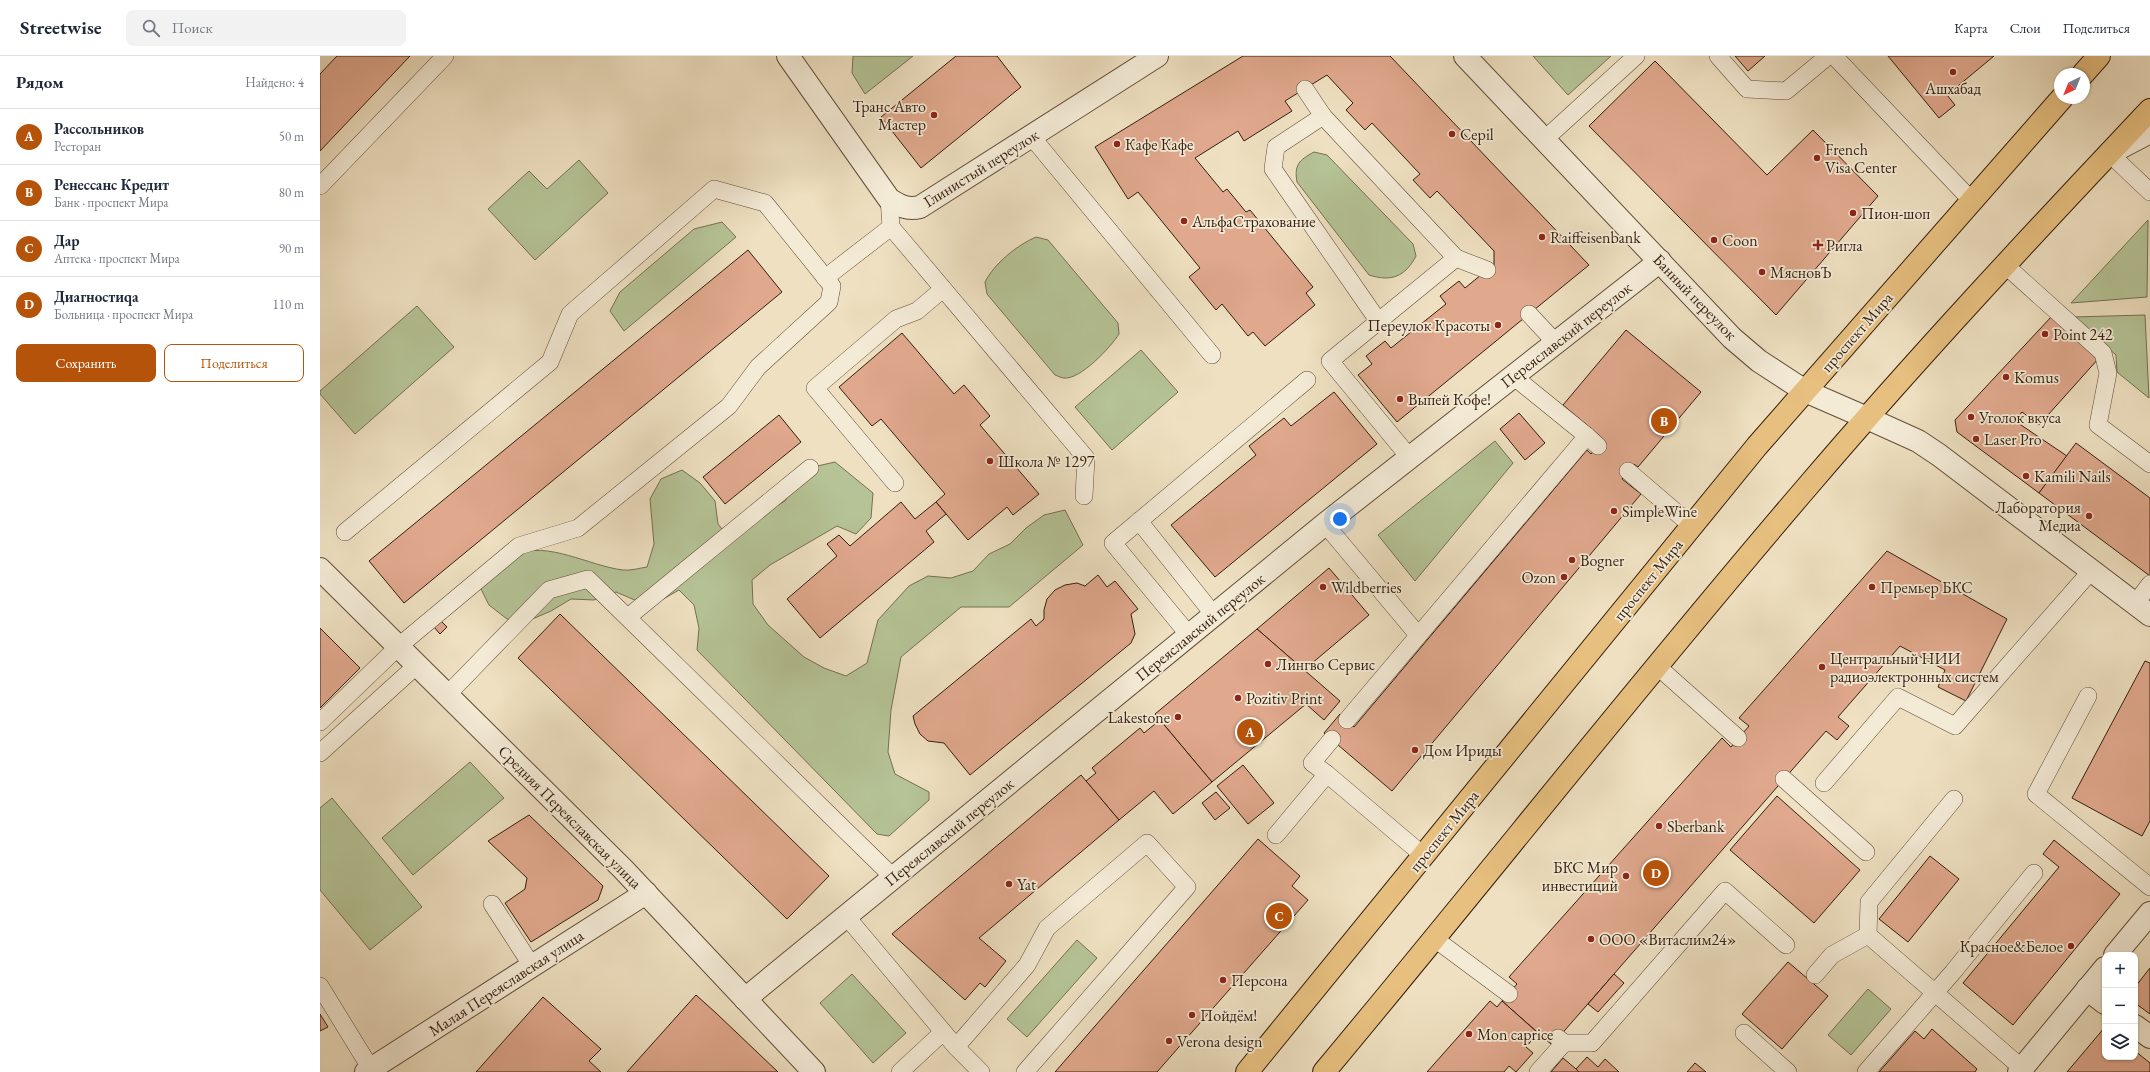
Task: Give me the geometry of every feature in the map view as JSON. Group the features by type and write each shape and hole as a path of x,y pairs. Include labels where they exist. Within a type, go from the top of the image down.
{"main road":[{"path":"2088,68 2098,56"},
{"name":"проспект Мира","path":"1247,1072 1692,526 1805,391 2057,104"},
{"path":"1324,1072 1435,939 1657,666 1867,418 2005,265 2150,110"}],"street":[{"name":"Глинистый переулок","path":"788,56 889,199 900,206 910,209 920,207 1157,56"},
{"name":"Банный переулок","path":"1465,56 1732,338 1759,361 1805,391 1918,441 1939,455 2143,610"},
{"path":"2109,153 2150,132"},
{"name":"Переяславский переулок","path":"745,999 1325,524 1660,261"},
{"name":"Средняя Переяславская улица","path":"320,568 646,893 814,1072"},
{"name":"Малая Переяславская улица","path":"368,1070 646,893"},
{"path":"2118,952 2150,913"},
{"path":"2020,1070 2102,972"},
{"path":"2087,989 2102,1001"},
{"path":"2138,1028 2150,1037"}],"lane":[{"path":"320,186 445,56"},
{"path":"1545,140 1636,56"},
{"path":"1718,56 1747,89 1786,92 1828,56"},
{"path":"1834,56 1972,201"},
{"path":"1305,88 1323,116 1456,258 1487,270"},
{"path":"1323,116 1276,147 1273,169 1379,322"},
{"path":"1031,136 1212,355"},
{"path":"2109,153 2150,192"},
{"path":"320,722 398,646 519,546 578,528 729,406 758,367 829,302 832,286 765,203 714,188 570,314 550,362 345,532"},
{"path":"889,199 892,227 943,290 1086,458 1084,496"},
{"path":"825,278 892,227"},
{"path":"1410,458 1330,361 1456,258"},
{"path":"2005,265 2103,353 2108,373 2098,425 2150,464"},
{"path":"895,483 815,388 896,319 918,311 943,290"},
{"path":"1529,314 1556,343"},
{"path":"1347,720 1418,635 1592,441 1513,376"},
{"path":"1189,635 1113,543 1307,380"},
{"path":"628,617 810,468"},
{"path":"1628,471 1692,526"},
{"path":"1139,521 1214,615"},
{"path":"1325,524 1418,635"},
{"path":"1824,783 1898,697 1955,726 2091,571"},
{"path":"447,695 550,590 588,579 893,877"},
{"path":"2143,610 2150,584"},
{"path":"320,753 417,665"},
{"path":"1657,666 1738,738"},
{"path":"2088,696 2036,794 2150,888"},
{"path":"1332,739 1312,763 1424,856"},
{"path":"1276,835 1327,774"},
{"path":"1784,779 1866,852"},
{"path":"1868,935 1869,902 1954,799"},
{"path":"956,1047 1027,965 1047,928 1146,843 1187,887 1025,1072"},
{"path":"1866,1072 2034,873"},
{"path":"1538,1072 1561,1040 1592,1044 1725,891 1786,945"},
{"path":"492,904 532,966"},
{"path":"846,916 943,1032 981,1072"},
{"path":"1814,975 1832,955 1868,935"},
{"path":"1868,935 1935,992 2020,1070"},
{"path":"1435,939 1509,994"},
{"path":"320,986 368,1070"},
{"path":"900,1072 943,1032"},
{"path":"1744,1033 1788,1072"}],"green space":[{"path":"853,56 913,56 865,94 852,73"},
{"path":"1533,56 1611,56 1568,95"},
{"path":"1314,152 1327,155 1413,244 1416,256 1412,263 1402,273 1391,278 1369,275 1297,182 1297,167 1301,161"},
{"path":"579,160 608,193 535,260 488,209 529,171 547,189"},
{"path":"2148,220 2147,297 2071,303"},
{"path":"722,222 736,237 624,331 610,311 620,292 694,229"},
{"path":"1036,237 1048,240 1118,323 1119,334 1109,347 1094,362 1078,374 1071,377 1063,378 1055,375 987,294 985,282 994,268 1014,250"},
{"path":"417,306 454,347 355,434 320,394 320,391"},
{"path":"2145,315 2149,398 2117,372 2116,355 2073,317"},
{"path":"1141,350 1178,392 1112,450 1075,407"},
{"path":"1495,441 1513,463 1415,581 1378,535"},
{"path":"835,462 873,493 871,518 856,534 837,526 770,565 752,580 753,604 768,625 804,657 824,668 846,676 867,663 878,620 909,586 928,576 951,578 973,571 989,554 1010,544 1026,528 1044,515 1065,510 1083,545 1009,607 961,607 901,657 891,710 888,752 895,774 929,792 929,800 889,836 877,834 697,650 699,628 694,605 679,590 658,602 637,601 616,592 594,600 571,599 551,611 530,620 507,619 489,605 479,585 506,561 515,555 527,551 541,550 554,552 610,568 623,570 647,567 654,544 650,499 661,479 682,470 700,483 715,501 718,524 732,542 766,512 785,501 798,482 813,467"},
{"path":"470,762 504,798 413,875 382,838"},
{"path":"332,798 422,907 370,950 320,890 320,808"},
{"path":"1077,940 1097,958 1027,1037 1007,1019"},
{"path":"852,974 906,1033 873,1063 820,1003"},
{"path":"1868,989 1891,1009 1851,1055 1828,1035"}],"building":[{"path":"337,56 410,56 320,151 320,74"},
{"path":"956,56 997,56 1021,87 921,168 881,117"},
{"path":"1243,56 1390,56 1589,265 1397,422 1358,375 1372,364 1366,356 1385,341 1391,348 1446,304 1440,296 1459,281 1465,288 1494,265 1494,251 1437,191 1430,198 1413,180 1420,174 1372,123 1365,130 1346,110 1353,103 1327,75 1285,101 1292,111 1244,141 1238,131 1195,158 1223,192 1227,189 1246,212 1250,210 1313,287 1306,293 1315,305 1265,346 1253,332 1248,336 1222,304 1216,310 1189,277 1200,268 1138,192 1128,199 1095,147"},
{"path":"1735,56 1765,56 1748,71"},
{"path":"1888,56 1994,56 1947,95 1955,105 1939,118"},
{"path":"1655,61 1767,175 1813,130 1878,196 1776,315 1589,126"},
{"path":"748,250 782,292 404,603 369,561"},
{"path":"2052,316 2099,358 2039,425 2022,412 2015,421 2067,456 2039,493 1957,432 1955,420"},
{"path":"1626,330 1701,392 1638,467 1634,464 1622,479 1641,494 1392,791 1324,733 1340,714 1354,727 1587,450 1591,454 1603,439 1563,405"},
{"path":"902,333 954,394 964,385 990,416 980,425 1039,494 1013,515 1007,507 968,540 936,502 945,494 881,419 872,426 839,387"},
{"path":"1334,392 1377,444 1215,577 1171,525 1256,455 1249,446 1284,418 1291,426"},
{"path":"1519,413 1545,443 1525,460 1500,429"},
{"path":"779,415 801,442 725,504 703,477"},
{"path":"2076,443 2150,498 2150,576 2039,493"},
{"path":"901,502 915,519 936,502 946,514 926,531 934,542 820,638 787,599 837,556 827,544 839,535 850,546"},
{"path":"1887,551 2007,619 1966,701 1938,687 1945,670 1900,646 1838,717 1849,726 1837,740 1826,731 1552,1045 1502,1001 1517,984 1509,977 1722,738 1731,747 1749,726 1739,718"},
{"path":"1329,568 1369,615 1304,670 1257,629"},
{"path":"1098,575 1107,587 1115,581 1138,609 1131,614 1135,634 1131,643 970,775 944,743 928,741 920,734 913,716 1031,619 1036,626 1044,619 1044,610 1047,599 1055,590 1065,585 1077,583 1085,586"},
{"path":"560,614 829,876 787,919 518,658"},
{"path":"441,621 447,627 440,634 434,627"},
{"path":"320,628 360,668 320,708"},
{"path":"1257,629 1340,701 1324,720 1306,704 1212,782 1155,714"},
{"path":"2145,661 2150,663 2150,821 2142,836 2072,798"},
{"path":"1160,720 1212,782 1173,814 1154,791 1119,820 1086,781 1096,773 1092,768 1140,728 1144,733"},
{"path":"1243,765 1274,803 1248,824 1217,786"},
{"path":"1081,775 1119,820 979,938 1006,961 985,987 980,983 965,1000 892,934"},
{"path":"1216,792 1230,808 1215,820 1202,803"},
{"path":"1777,796 1860,870 1814,923 1730,850"},
{"path":"529,815 603,886 598,900 531,942 505,903 525,889 527,878 488,841"},
{"path":"1258,839 1300,876 1292,886 1308,900 1157,1072 1055,1072"},
{"path":"2054,840 2120,894 2013,1025 1963,983 2059,867 2043,854"},
{"path":"1930,856 1959,879 1908,942 1879,919"},
{"path":"1788,962 1828,996 1782,1049 1742,1014"},
{"path":"2150,968 2150,1014 2138,1005 2138,983"},
{"path":"1614,974 1624,983 1598,1012 1588,1004"},
{"path":"696,995 716,1013 778,1072 627,1072"},
{"path":"543,997 601,1049 589,1061 601,1072 476,1072"},
{"path":"1490,1001 1497,1007 1502,1001 1538,1033 1526,1047 1533,1053 1516,1072 1509,1066 1504,1072 1427,1072"},
{"path":"320,1014 328,1027 320,1031"},
{"path":"1932,1029 1977,1069 1975,1072 1879,1072 1915,1031 1924,1039"},
{"path":"2102,1031 2102,1060 2138,1060 2138,1053 2150,1063 2150,1072 2067,1072"},
{"path":"1587,1057 1598,1067 1605,1059 1619,1072 1579,1072 1576,1069"},
{"path":"1563,1058 1576,1069 1579,1072 1551,1072"},
{"path":"1695,1063 1706,1072 1687,1072"}],"place":[{"name":"Ашхабад","path":"1953,72"},
{"name":"Транс Авто Мастер","path":"934,115"},
{"name":"Cepil","path":"1452,134"},
{"name":"Кафе Кафе","path":"1117,144"},
{"name":"French Visa Center","path":"1817,158"},
{"name":"Пион-шоп","path":"1853,213"},
{"name":"АльфаСтрахование","path":"1184,221"},
{"name":"Raiffeisenbank","path":"1542,237"},
{"name":"Coon","path":"1714,240"},
{"name":"Ригла","path":"1818,245"},
{"name":"МясновЪ","path":"1762,272"},
{"name":"Переулок Красоты","path":"1498,325"},
{"name":"Point 242","path":"2045,334"},
{"name":"Komus","path":"2006,377"},
{"name":"Выпей Кофе!","path":"1400,399"},
{"name":"Уголок вкуса","path":"1971,417"},
{"name":"Ренессанс Кредит","path":"1664,421"},
{"name":"Laser Pro","path":"1976,439"},
{"name":"Школа № 1297","path":"990,461"},
{"name":"Kamili Nails","path":"2026,476"},
{"name":"SimpleWine","path":"1614,511"},
{"name":"Лаборатория Медиа","path":"2089,516"},
{"name":"Bogner","path":"1572,560"},
{"name":"Ozon","path":"1564,577"},
{"name":"Wildberries","path":"1323,587"},
{"name":"Премьер БКС","path":"1872,587"},
{"name":"Лингво Сервис","path":"1268,664"},
{"name":"Центральный НИИ радиоэлектронных систем","path":"1822,667"},
{"name":"Pozitiv Print","path":"1238,698"},
{"name":"Lakestone","path":"1178,717"},
{"name":"Рассольников","path":"1250,732"},
{"name":"Дом Ириды","path":"1415,750"},
{"name":"Sberbank","path":"1659,826"},
{"name":"Диагностиqа","path":"1656,873"},
{"name":"БКС Мир инвестиций","path":"1626,876"},
{"name":"Yat","path":"1009,884"},
{"name":"Дар","path":"1279,916"},
{"name":"ООО «Витаслим24»","path":"1591,939"},
{"name":"Красное&Белое","path":"2071,946"},
{"name":"Персона","path":"1223,980"},
{"name":"Пойдём!","path":"1192,1015"},
{"name":"Mon caprice","path":"1469,1034"},
{"name":"Verona design","path":"1169,1041"}]}
